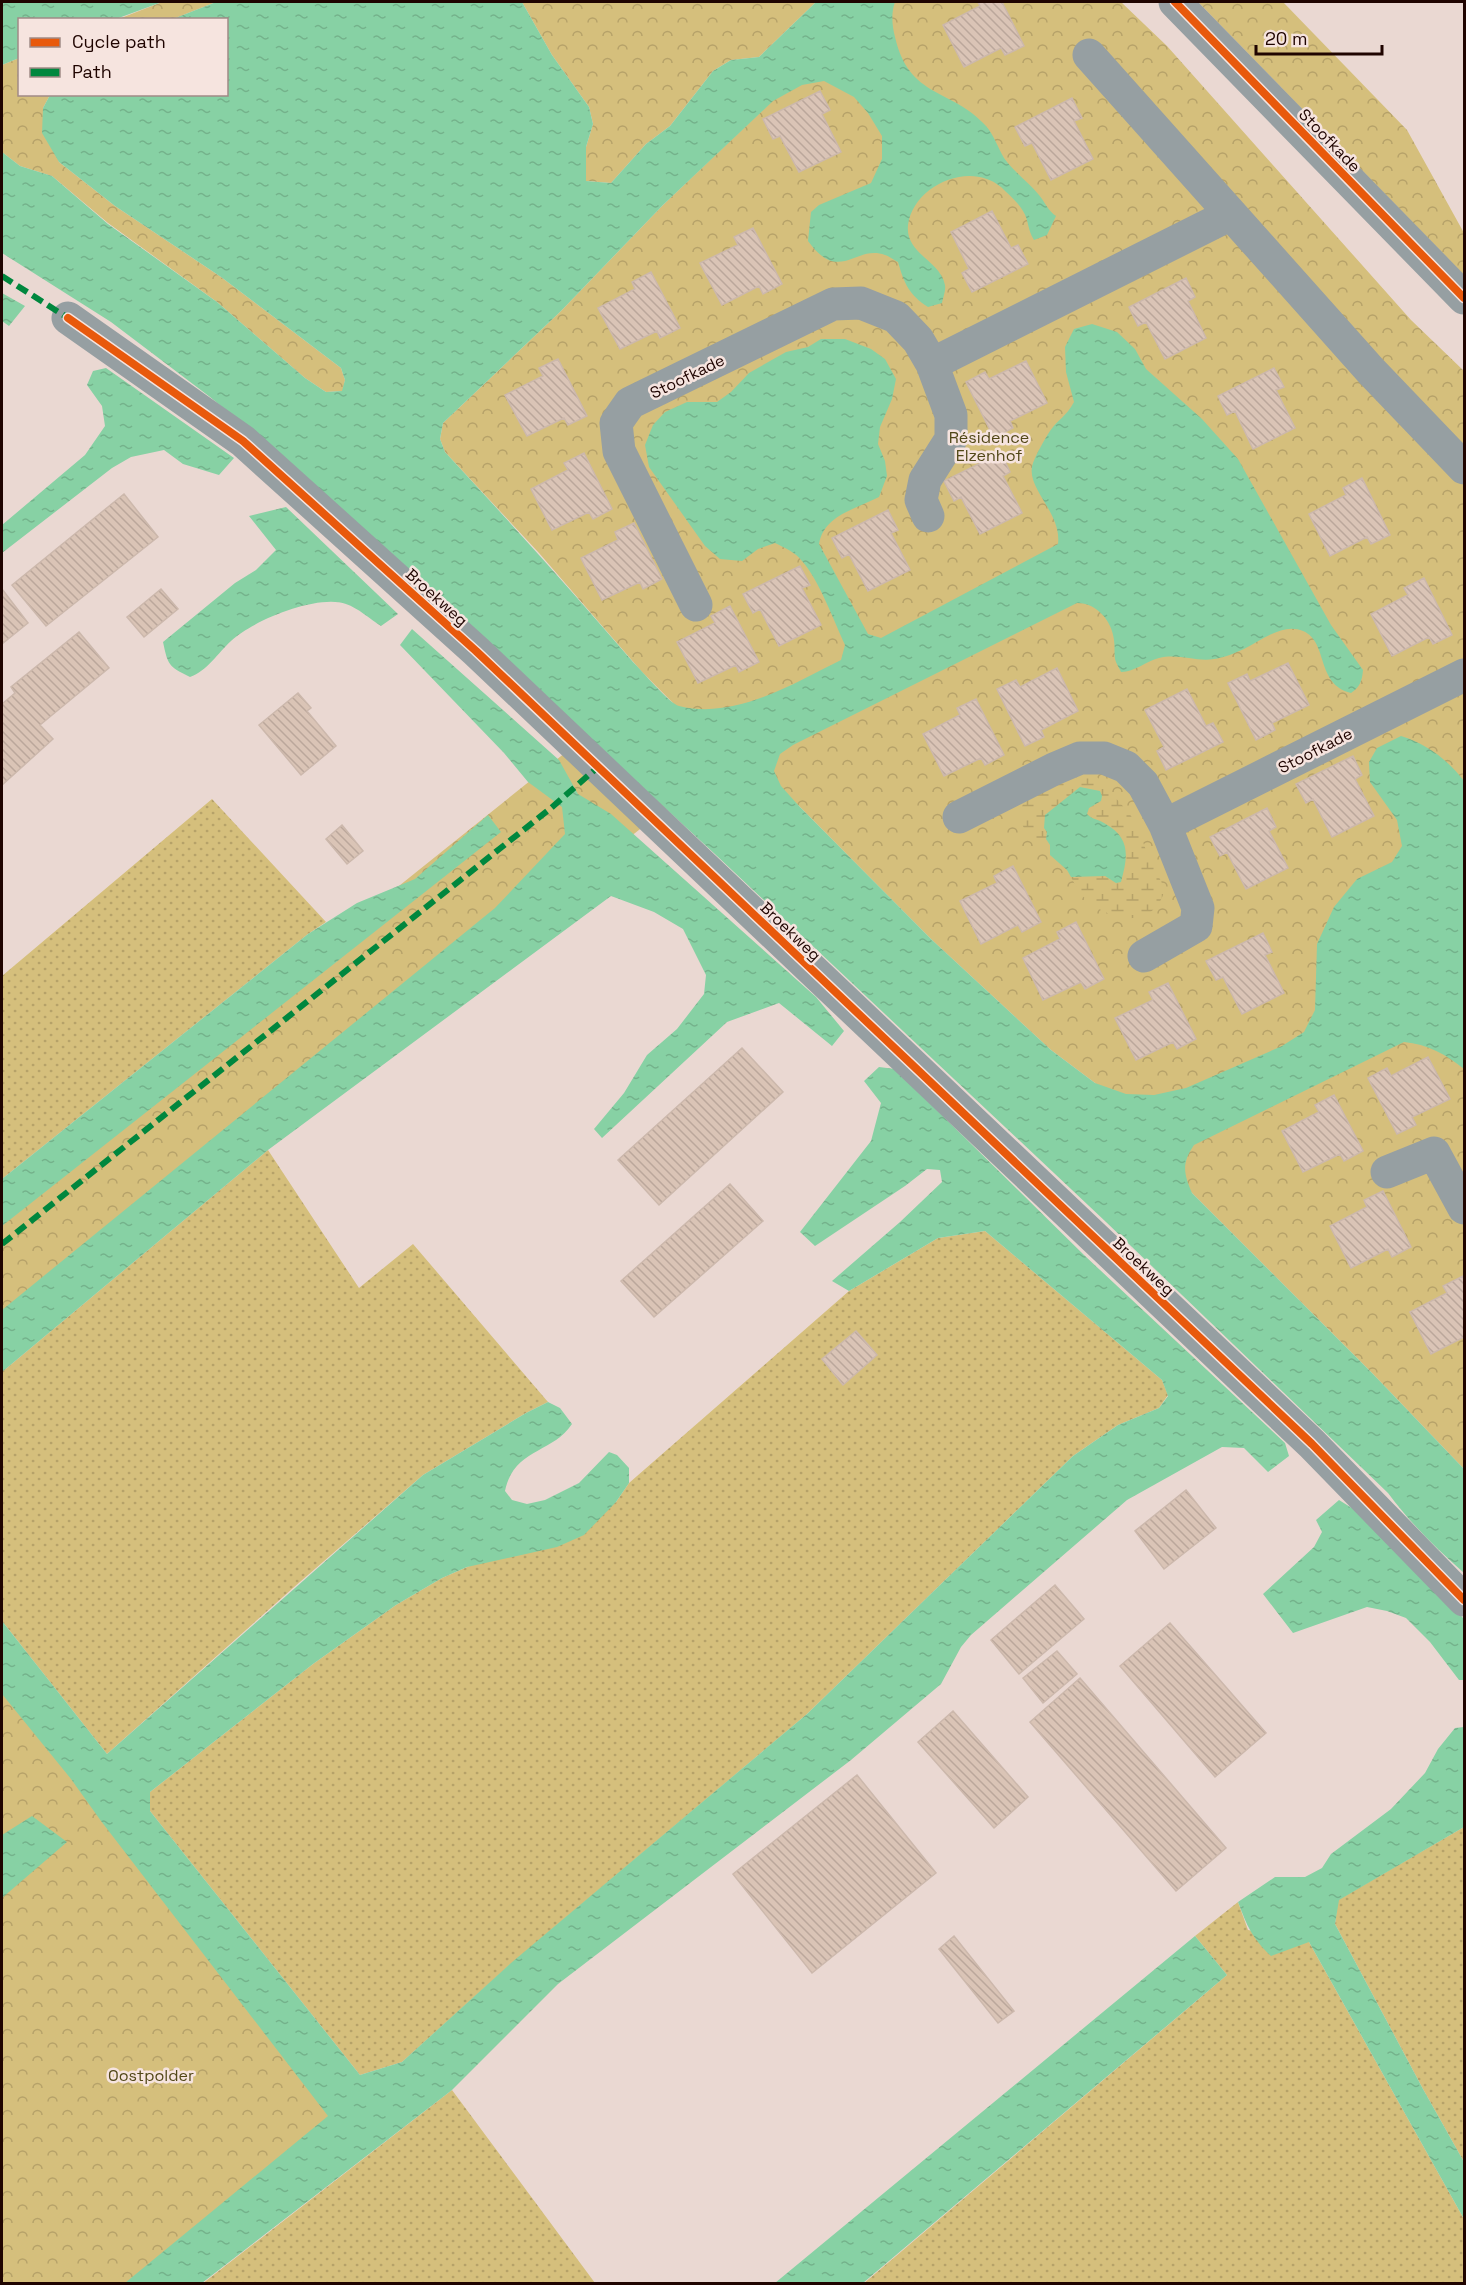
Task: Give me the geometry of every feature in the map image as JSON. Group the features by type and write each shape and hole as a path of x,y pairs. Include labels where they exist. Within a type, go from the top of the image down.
{"street":[{"name":"Stoofkade","path":"1175,2 1464,298"},
{"path":"1089,55 1371,371 1464,468"},
{"path":"932,364 1231,214"},
{"name":"Stoofkade","path":"696,605 619,451 616,423 630,403 833,304 861,303 896,317 918,340 932,364 951,415 951,439 925,480 921,500 928,516"},
{"name":"Broekweg","path":"68,318 243,441 476,651 1312,1444 1464,1600"},
{"name":"Stoofkade","path":"1165,825 1464,675"},
{"path":"959,817 1080,758 1104,758 1126,767 1143,784 1165,825 1198,908 1196,926 1144,956"},
{"path":"1388,1172 1434,1153 1464,1208"}],"green space":[{"path":"162,2 216,2 176,18 121,18"},
{"path":"522,2 816,2 759,57 731,60 713,71 670,126 646,144 611,183 586,181 586,147 593,124 589,107 552,55"},
{"name":"Résidence Elzenhof","path":"876,2 1121,2 1167,46 1411,320 1464,371 1464,1469 1373,1374 1192,1193 1095,1083 1051,1050 931,939 799,806 676,706 642,672 539,553 445,452 440,439 443,423 561,311 663,205"},
{"path":"1198,2 1283,2 1407,130 1464,233 1464,275"},
{"path":"18,58 18,96 49,96 43,108 59,162 115,206 221,277 341,368 345,380 343,391 326,392 305,378 217,302 108,223 52,176 20,166 2,152 2,65"},
{"path":"606,720 685,794 2,1327 2,1204"},
{"path":"1083,775 1097,777 1129,813 1137,825 1148,856 1165,889 1159,903 1150,912 1139,917 1127,918 1101,910 1080,893 1071,877 1105,876 1116,883 1121,882 1126,856 1123,841 1113,828 1087,814 1089,808 1095,803 1058,806 1045,815 1046,839 1050,845 1050,855 1030,837 1023,826 1021,811 1027,795"},
{"path":"212,799 326,922 2,1179 2,976"},
{"path":"268,1150 359,1288 413,1244 548,1402 423,1475 107,1754 2,1621 2,1372"},
{"path":"985,1231 1162,1380 1168,1395 1159,1408 1118,1425 1073,1456 807,1714 512,1963 402,2062 360,2075 150,1811 150,1792 313,1664 396,1605 442,1578 616,1502 629,1483 849,1291 938,1238"},
{"name":"Oostpolder","path":"2,1662 363,2096 135,2283 2,2283"},
{"path":"1464,1827 1464,2162 1335,1924 1338,1900"},
{"path":"1238,1902 1248,1930 1309,1942 1464,2219 1464,2283 863,2284 1227,1975 1195,1936"},
{"path":"452,2090 595,2283 202,2284"}],"water":[{"path":"2,2 162,2 119,18 18,18 18,58 2,65"},
{"path":"216,2 522,2 552,55 589,107 593,124 586,147 586,181 611,183 646,144 670,126 713,71 731,60 759,57 816,2 895,2 892,15 894,33 910,72 933,90 973,114 986,126 1008,163 1035,190 1056,216 1047,235 1034,240 1023,211 1001,187 988,179 974,176 959,177 944,181 920,199 912,211 908,225 912,243 942,276 945,292 942,303 928,307 916,298 908,288 898,262 887,256 874,253 865,254 839,262 829,260 819,254 808,241 811,212 819,205 871,183 882,159 882,136 868,113 854,97 824,81 802,85 773,101 663,205 561,311 443,423 440,439 445,452 656,686 675,704 700,709 742,704 783,689 841,660 845,645 814,579 802,561 793,553 775,543 758,549 742,561 720,559 705,546 649,467 645,445 653,425 665,412 687,402 717,402 731,392 749,373 786,352 808,347 821,339 845,339 871,349 885,359 896,379 892,399 880,427 878,444 885,461 887,476 879,497 851,509 834,520 822,534 819,544 868,634 881,638 1058,544 1055,521 1038,491 1032,472 1033,463 1045,438 1074,402 1066,372 1065,347 1074,329 1092,324 1117,332 1135,349 1146,369 1202,419 1238,459 1331,625 1363,670 1360,683 1354,691 1351,693 1340,688 1332,681 1311,636 1295,629 1280,631 1221,658 1207,660 1166,657 1154,659 1131,670 1121,672 1115,659 1113,633 1107,620 1091,606 1077,603 793,745 780,754 774,771 781,786 799,806 931,939 1051,1050 1095,1083 1126,1094 1154,1095 1186,1088 1282,1046 1304,1032 1315,1010 1317,944 1334,907 1357,879 1392,862 1402,846 1397,820 1370,782 1369,762 1377,748 1401,736 1411,739 1428,748 1458,773 1464,781 1464,1069 1436,1051 1404,1042 1194,1145 1187,1158 1185,1169 1192,1193 1373,1374 1464,1469 1464,1573 1424,1535 1388,1493 1106,1222 717,856 300,471 210,397 111,322 2,253 2,152 20,166 52,176 108,224 217,302 305,378 326,392 342,391 345,380 341,368 221,277 115,206 59,162 42,133 43,108 49,96 228,96 228,18 176,18"},
{"path":"2,293 25,306 9,326 2,321"},
{"path":"106,368 234,458 219,475 183,464 164,450 131,457 112,468 2,553 2,525 85,455 105,426 102,406 87,385 93,371"},
{"path":"286,507 398,614 381,626 346,604 334,602 302,606 269,618 241,633 196,674 190,677 177,670 168,660 163,642 235,583 256,570 276,550 249,516"},
{"path":"412,629 559,760 578,794 611,814 816,997 844,1031 832,1046 779,1003 727,1022 602,1138 594,1129 624,1093 647,1055 677,1029 704,994 706,975 683,929 654,912 611,896 268,1150 2,1372 2,1310 495,908 565,834 562,807 528,782 504,753 400,645"},
{"path":"1080,787 1100,791 1101,801 1089,808 1087,814 1113,829 1123,841 1126,856 1121,882 1116,883 1105,876 1071,877 1067,870 1050,855 1050,845 1044,828 1045,815"},
{"path":"488,815 501,832 2,1226 2,1179 308,934 357,903 415,879"},
{"path":"879,1067 895,1069 1084,1255 1285,1443 1289,1456 1268,1472 1244,1448 1222,1447 1127,1500 971,1635 961,1647 941,1684 851,1760 558,1984 452,2090 202,2283 125,2283 328,2116 71,1779 2,1694 2,1621 107,1754 423,1475 526,1413 548,1402 560,1408 572,1424 564,1434 516,1467 505,1491 512,1500 527,1504 545,1500 579,1483 609,1452 617,1455 629,1468 629,1483 616,1502 584,1535 557,1547 467,1567 442,1578 396,1605 313,1664 150,1792 150,1811 360,2075 402,2062 511,1963 807,1714 1073,1456 1118,1425 1159,1408 1168,1396 1162,1380 985,1231 938,1238 849,1291 832,1281 942,1182 940,1170 927,1169 815,1246 800,1232 871,1141 881,1103 864,1081"},
{"path":"1339,1500 1371,1520 1464,1619 1464,1680 1459,1680 1430,1642 1406,1618 1367,1607 1293,1633 1263,1594 1314,1547 1322,1532 1316,1520"},
{"path":"1464,1727 1464,1827 1339,1900 1335,1924 1464,2162 1464,2219 1309,1942 1271,1956 1251,1931 1238,1902 1275,1877 1305,1877 1322,1868 1331,1854 1391,1809 1425,1773 1438,1749 1455,1728"},
{"path":"32,1816 67,1842 2,1898 2,1835"},
{"path":"1195,1936 1227,1975 863,2283 775,2283"}],"building":[{"path":"978,2 1002,2 1024,46 1005,55 1001,48 964,67 943,25 980,6"},
{"path":"820,91 830,110 822,114 841,152 799,172 780,136 773,139 763,119"},
{"path":"1072,98 1082,118 1074,121 1093,159 1051,180 1032,143 1025,146 1015,127"},
{"path":"992,211 1011,248 1018,245 1028,264 972,292 962,273 969,269 951,232"},
{"path":"753,228 782,284 763,294 759,286 722,305 700,263 738,245 734,237"},
{"path":"651,272 680,328 660,338 657,331 620,349 598,308 635,289 632,282"},
{"path":"1186,278 1195,297 1188,301 1206,338 1165,359 1146,322 1138,326 1129,307"},
{"path":"558,359 587,416 568,425 564,418 527,436 505,395 543,376 539,368"},
{"path":"1026,361 1047,403 1010,421 1013,428 994,438 966,382 985,372 989,379"},
{"path":"1274,368 1284,387 1276,390 1295,428 1253,449 1235,411 1227,415 1218,396"},
{"path":"584,453 612,509 593,519 589,512 552,530 531,489 568,470 564,463"},
{"path":"1001,453 1010,472 1003,476 1022,513 980,534 961,497 954,501 944,481"},
{"path":"1362,478 1390,535 1371,544 1367,537 1330,556 1309,514 1346,495 1343,488"},
{"path":"124,494 158,537 46,626 12,585"},
{"path":"888,510 898,530 891,533 910,570 868,591 849,554 842,558 832,538"},
{"path":"634,523 662,579 643,589 640,582 602,600 581,558 618,540 615,532"},
{"path":"800,566 810,585 802,588 821,625 779,646 760,609 753,613 743,594"},
{"path":"1424,578 1452,635 1433,644 1429,637 1392,656 1371,614 1408,595 1404,588"},
{"path":"2,589 28,623 2,644"},
{"path":"161,589 178,609 144,637 127,617"},
{"path":"730,606 759,662 739,672 736,665 698,683 677,642 715,623 711,616"},
{"path":"79,632 109,668 40,725 53,739 2,785 2,704 15,693 11,687"},
{"path":"1288,663 1309,705 1272,723 1275,730 1256,740 1228,683 1247,674 1250,681"},
{"path":"1057,668 1078,711 1041,730 1044,737 1025,746 997,689 1016,680 1020,687"},
{"path":"1187,689 1206,726 1213,723 1223,742 1166,770 1157,751 1164,747 1145,710"},
{"path":"298,693 311,708 307,711 336,746 301,775 259,725"},
{"path":"976,699 1004,755 985,765 981,758 944,776 923,734 960,715 957,708"},
{"path":"1353,756 1362,775 1355,779 1374,816 1332,837 1313,799 1306,803 1296,784"},
{"path":"1267,808 1276,827 1269,831 1288,868 1246,889 1227,852 1220,856 1210,837"},
{"path":"342,825 363,851 347,864 326,839"},
{"path":"1013,866 1041,922 1022,932 1018,925 981,944 960,901 997,883 994,876"},
{"path":"1076,922 1104,979 1085,989 1081,982 1043,1000 1023,958 1060,939 1057,932"},
{"path":"1263,933 1272,952 1265,955 1284,993 1242,1014 1223,977 1216,980 1206,961"},
{"path":"1168,983 1196,1039 1177,1049 1173,1042 1136,1060 1115,1018 1153,1000 1149,992"},
{"path":"742,1048 783,1092 659,1205 618,1160"},
{"path":"1428,1057 1450,1099 1412,1117 1416,1125 1397,1134 1368,1078 1387,1068 1391,1076"},
{"path":"1334,1095 1363,1151 1344,1161 1340,1154 1303,1172 1282,1131 1319,1112 1315,1105"},
{"path":"730,1184 763,1221 654,1317 621,1281"},
{"path":"1383,1191 1411,1247 1392,1257 1388,1249 1351,1268 1330,1226 1367,1207 1364,1200"},
{"path":"1463,1276 1464,1337 1431,1354 1410,1312 1447,1293 1443,1286"},
{"path":"856,1331 877,1355 843,1385 822,1359"},
{"path":"1186,1490 1216,1528 1164,1569 1135,1531"},
{"path":"1055,1585 1084,1619 1019,1674 991,1640"},
{"path":"1170,1623 1266,1733 1215,1777 1120,1666"},
{"path":"1057,1651 1077,1674 1043,1703 1023,1678"},
{"path":"1080,1678 1226,1848 1176,1891 1030,1722"},
{"path":"953,1711 1028,1797 994,1828 918,1742"},
{"path":"857,1775 936,1873 812,1973 733,1874"},
{"path":"954,1936 1014,2011 998,2023 939,1949"}],"marked path":[{"path":"2,276 68,318"},
{"path":"2,1244 551,808 598,767"}],"cycle path":[{"path":"1175,2 1464,298"},
{"path":"68,318 243,441 476,651 1312,1444 1464,1600"}]}
